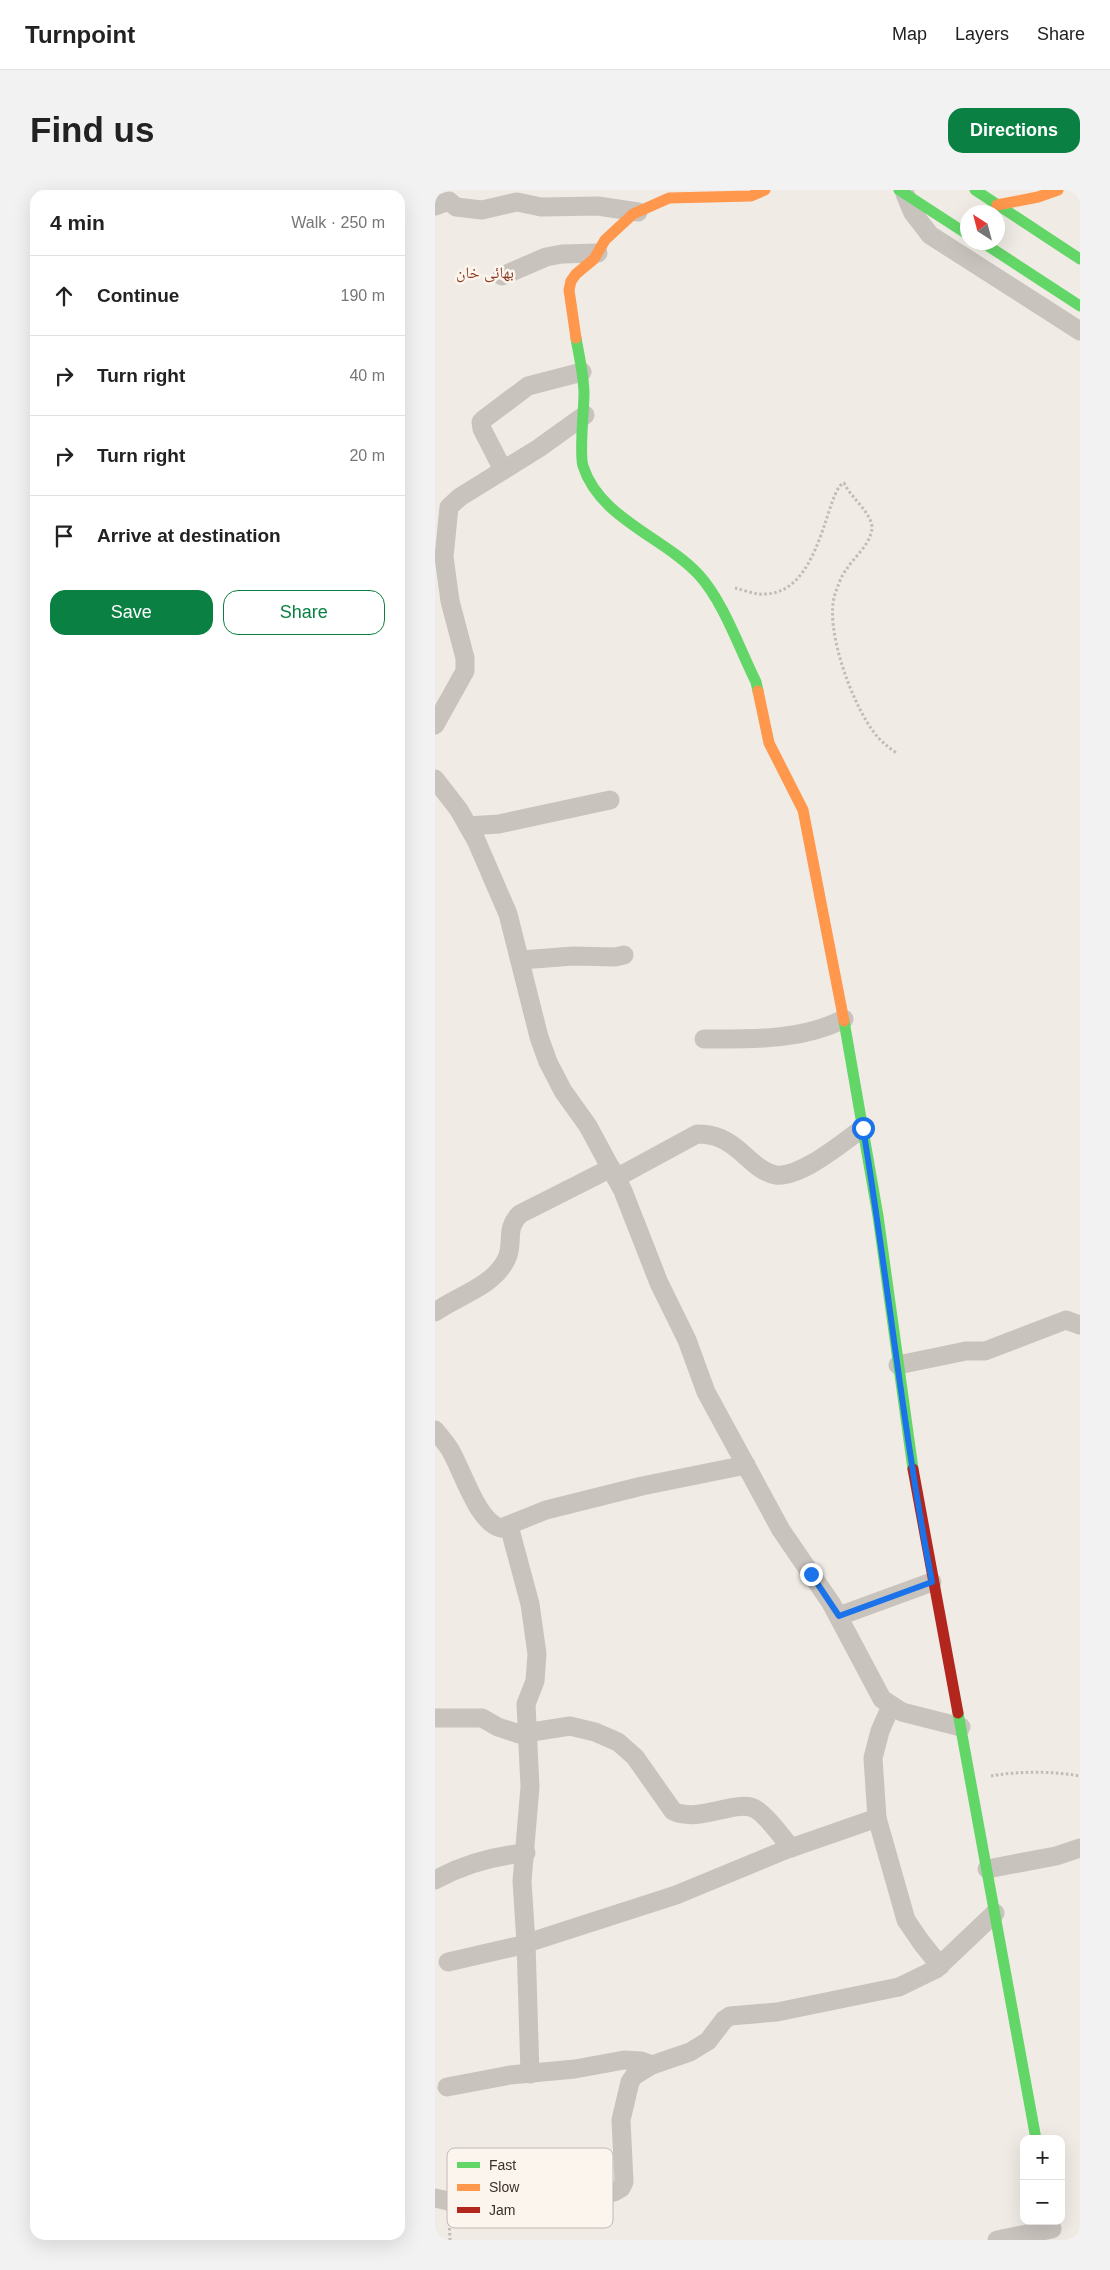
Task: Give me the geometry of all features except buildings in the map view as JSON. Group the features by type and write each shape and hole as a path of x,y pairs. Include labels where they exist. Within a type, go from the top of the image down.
{"main road":[{"path":"765,190 751,196 669,198 633,214 605,240 598,253 571,281 569,290 572,322 582,372 585,415 582,464 592,486 614,511 677,555 699,575 712,591 756,682 769,743 803,810 878,1216 916,1495 961,1727 1035,2135"},
{"path":"975,190 997,205 1038,197 1058,190"},
{"path":"902,192 960,229"},
{"path":"1005,210 1080,259"},
{"path":"993,250 1080,306"}],"street":[{"path":"902,192 913,213 930,235 1080,330"},
{"path":"435,206 449,201 456,206 483,210 517,202 541,206 580,199 598,206 638,212"},
{"path":"502,276 546,257 562,254 598,253"},
{"path":"503,470 482,429 481,422 529,386 582,372"},
{"path":"435,725 465,671 465,658 450,601 444,557 449,507 460,497 585,415"},
{"path":"435,779 459,810 468,826 508,914 539,1037 548,1062 563,1091 587,1126 614,1173 659,1283 687,1340 706,1392 781,1530 839,1616 877,1691 891,1706 902,1712 961,1727"},
{"path":"468,826 499,824 610,800"},
{"path":"521,960 573,956 615,958 624,955"},
{"path":"704,1039 776,1038 811,1032 830,1026 843,1019"},
{"path":"435,1312 487,1283 506,1261 509,1252 509,1234 514,1220 520,1214 697,1134 710,1134 721,1137 767,1172 777,1175 790,1173 819,1158 863,1128"},
{"path":"898,1365 966,1351 985,1351 1066,1320 1080,1325"},
{"path":"435,1430 450,1449 470,1492 485,1516 496,1526 509,1526 546,1510 642,1486 746,1465"},
{"path":"509,1526 530,1604 537,1654 535,1680 526,1704 530,1787 522,1881 526,1943 529,2074"},
{"path":"839,1616 932,1582"},
{"path":"891,1706 880,1731 873,1758 877,1818 907,1920 940,1966"},
{"path":"435,1718 482,1718 505,1730 519,1734 570,1726 601,1734 618,1742 642,1764 673,1811 681,1814 695,1814 712,1813 740,1806 750,1807 761,1813 791,1848"},
{"path":"448,1962 526,1943 676,1895 791,1848 877,1818"},
{"path":"987,1869 1056,1856 1080,1848"},
{"path":"435,1880 465,1866 490,1858 525,1853"},
{"path":"613,2192 621,2188 624,2182 621,2120 627,2091 634,2076 652,2065 675,2059 702,2045 714,2034 724,2020 730,2016 777,2012 887,1990 923,1976 940,1966 995,1913"},
{"path":"447,2087 529,2074 575,2070 624,2060 641,2061 652,2065"},
{"path":"997,2240 1052,2230"}],"path":[{"path":"712,591 726,587 765,594 785,587 803,572 820,541 835,491 844,483 852,497 867,514 872,526 862,550 845,570 832,607 841,664 868,724 882,742 898,754"},
{"path":"971,1781 1003,1774 1045,1773 1080,1776"},
{"path":"443,2200 447,2218"}],"traffic: fast":[{"path":"899,190 960,229"},
{"path":"975,190 1080,259"},
{"path":"994,250 1080,306"},
{"path":"576,338 584,387 582,460 591,484 603,500 618,514 685,562 708,586 731,626 756,682 758,691"},
{"path":"844,1021 878,1216 913,1469"},
{"path":"958,1713 1035,2135"}],"traffic: slow":[{"path":"576,338 569,290 571,281 576,274 594,259 605,240 633,214 669,198 751,196 765,190"},
{"path":"997,205 1038,197 1058,190"},
{"path":"758,691 769,743 803,810 844,1021"}],"traffic: jam":[{"path":"913,1469 958,1713"}],"district":[{"name":"بھائی خان","path":"485,272"}],"route":[{"path":"811,1574 839,1616 932,1582 916,1495 878,1216 863,1128"}]}
